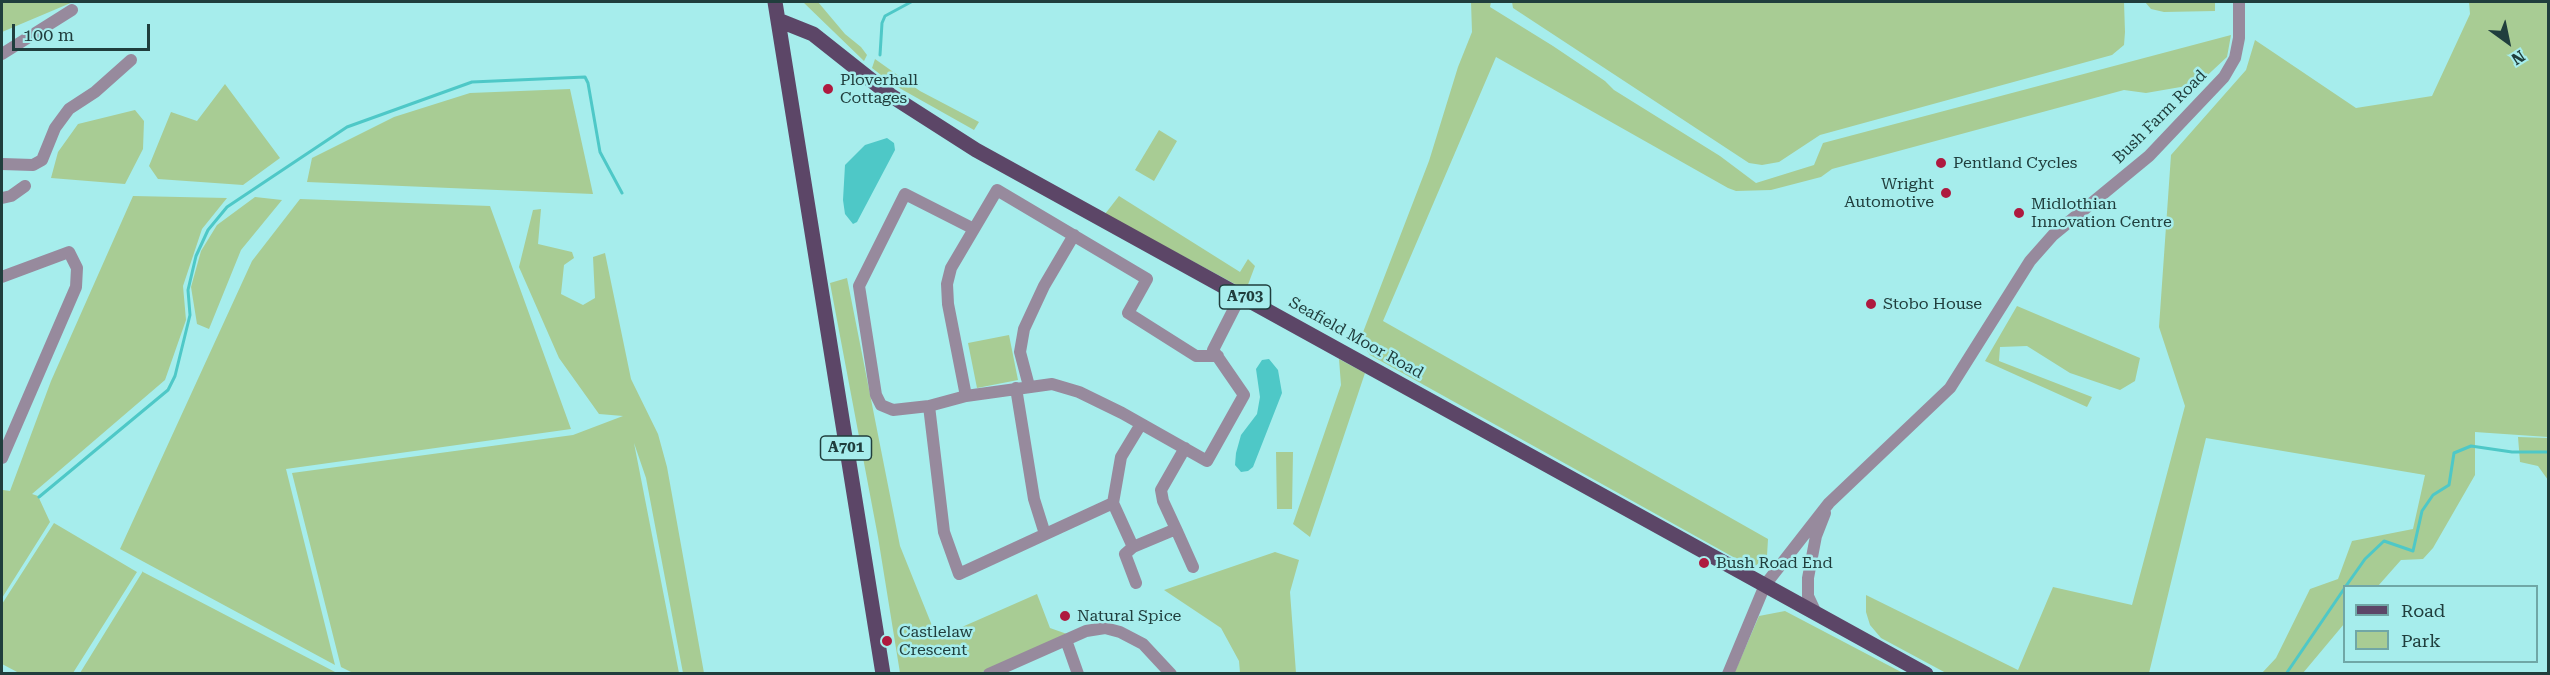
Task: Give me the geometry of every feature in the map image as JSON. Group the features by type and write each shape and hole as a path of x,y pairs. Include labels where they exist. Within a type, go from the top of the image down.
{"main road":[{"name":"A701","path":"775,2 796,144 882,666"},
{"name":"Seafield Moor Road","path":"778,20 813,34 890,95 976,150 1926,674"}],"street":[{"name":"Bush Farm Road","path":"1728,674 1765,585 1829,503 1950,388 2037,252 2053,235 2149,156 2224,77 2235,58 2237,48 2239,2"},
{"path":"2,54 72,10"},
{"path":"2,164 33,165 42,160 55,128 69,109 95,92 131,60"},
{"path":"2,198 11,196 25,186"},
{"path":"966,396 948,304 947,284 951,268 998,190 1147,279 1128,313 1196,356 1218,356"},
{"path":"974,229 905,194 859,286 876,395 881,405 893,410 929,406 966,396 1052,384 1079,392 1207,461 1244,395 1213,350 1241,295"},
{"path":"1045,534 1034,499 1020,352 1024,329 1044,286 1074,235"},
{"path":"2,277 69,252 77,268 76,287 2,458"},
{"path":"929,406 944,532 959,574 1113,503"},
{"path":"1132,547 1113,503 1121,457 1141,424"},
{"path":"1185,448 1161,490 1163,501 1193,567"},
{"name":"Bush Farm Road","path":"1816,613 1809,596 1809,568 1816,536 1829,503"},
{"path":"1136,582 1125,554 1132,547 1176,529"},
{"path":"989,674 1086,631 1105,628 1120,632 1143,644 1171,674"},
{"path":"1066,640 1078,674"}],"green space":[{"path":"2,2 73,2 2,32"},
{"path":"803,2 818,2 845,34 861,47 867,55 864,61"},
{"path":"1471,2 1491,2 1490,7 1553,46 1605,81 1614,90 1720,156 1756,183 1814,165 1823,143 2231,35 2227,57 2198,84 2146,93 2124,90 1832,169 1821,177 1771,190 1736,191 1728,188 1496,57 1383,321 1768,539 1767,556 1753,568 1370,355 1360,340 1429,161 1458,67 1472,32"},
{"path":"1512,2 2124,2 2125,32 2124,45 2112,55 1820,135 1779,162 1762,165 1749,163 1513,8"},
{"path":"2145,2 2215,2 2215,11 2164,12 2151,9"},
{"path":"2469,2 2548,2 2548,437 2475,432 2475,475 2433,548 2423,559 2401,560 2379,585 2343,585 2343,625 2303,673 2262,673 2276,658 2310,589 2338,579 2352,541 2413,529 2425,475 2206,438 2149,673 1946,673 1881,638 1870,625 1866,612 1866,595 2018,670 2053,587 2132,605 2185,406 2159,327 2171,155 2246,70 2255,40 2356,108 2432,96 2470,14"},
{"path":"875,59 920,91 979,122 974,130 894,85 872,68"},
{"path":"225,84 280,158 243,185 158,179 149,166 171,112 197,121"},
{"path":"570,89 593,194 307,182 312,158 394,117 470,93"},
{"path":"135,110 144,121 143,149 125,184 51,178 58,152 78,124"},
{"path":"1159,130 1177,141 1154,181 1135,170"},
{"path":"133,196 227,198 202,229 183,286 186,320 165,380 32,494 38,496 50,522 2,598 2,493 3,490 10,491 51,381"},
{"path":"1119,196 1240,272 1248,259 1255,266 1246,290 1105,214"},
{"path":"255,197 282,200 241,250 209,329 197,324 191,287 201,251 217,225"},
{"path":"300,199 490,206 571,429 286,469 335,665 120,549 252,261"},
{"path":"541,209 538,244 572,252 574,258 564,265 561,294 583,305 595,298 593,257 605,253 631,379 658,434 667,467 704,673 683,673 646,478 634,443 679,673 353,673 341,667 292,473 573,435 623,416 599,414 559,358 519,267 533,210"},
{"path":"847,278 900,546 937,638 1037,594 1050,628 1067,634 1061,639 980,673 900,673 878,537 830,283"},
{"path":"2017,306 2140,358 2135,381 2120,390 2070,373 2027,346 2000,347 1999,361 2092,397 2087,407 1985,361"},
{"path":"1009,335 1018,380 977,388 968,343"},
{"path":"1339,359 1365,373 1310,537 1293,524 1341,385"},
{"path":"2518,437 2548,438 2548,480 2538,466 2520,462"},
{"path":"1276,452 1293,452 1292,509 1277,509"},
{"path":"54,523 137,572 73,673 19,673 2,664 2,604"},
{"path":"1275,552 1299,560 1290,592 1296,673 1240,673 1239,661 1221,628 1164,590"},
{"path":"143,572 337,673 80,673"},
{"path":"1785,611 1903,673 1734,674 1759,616"}],"water":[{"path":"887,138 894,143 895,150 857,222 853,224 845,214 843,200 845,165 865,145"},
{"path":"1269,359 1278,370 1282,393 1253,467 1241,472 1235,465 1236,453 1241,435 1257,414 1260,397 1256,369 1262,360"}],"waterway":[{"path":"880,55 882,23 885,16 911,2"},
{"path":"39,497 168,390 175,376 190,315 188,290 196,256 208,230 227,207 347,127 472,82 585,77 600,152 622,193"},
{"path":"2347,585 2365,559 2384,541 2413,551 2422,511 2433,495 2449,485 2454,453 2471,446 2512,452 2548,452"},
{"path":"2286,674 2343,590"}],"place":[{"name":"Ploverhall Cottages","path":"828,89"},
{"name":"Pentland Cycles","path":"1941,163"},
{"name":"Wright Automotive","path":"1946,193"},
{"name":"Midlothian Innovation Centre","path":"2019,213"},
{"name":"Stobo House","path":"1871,304"},
{"name":"Bush Road End","path":"1704,563"},
{"name":"Natural Spice","path":"1065,616"},
{"name":"Castlelaw Crescent","path":"887,641"}]}
